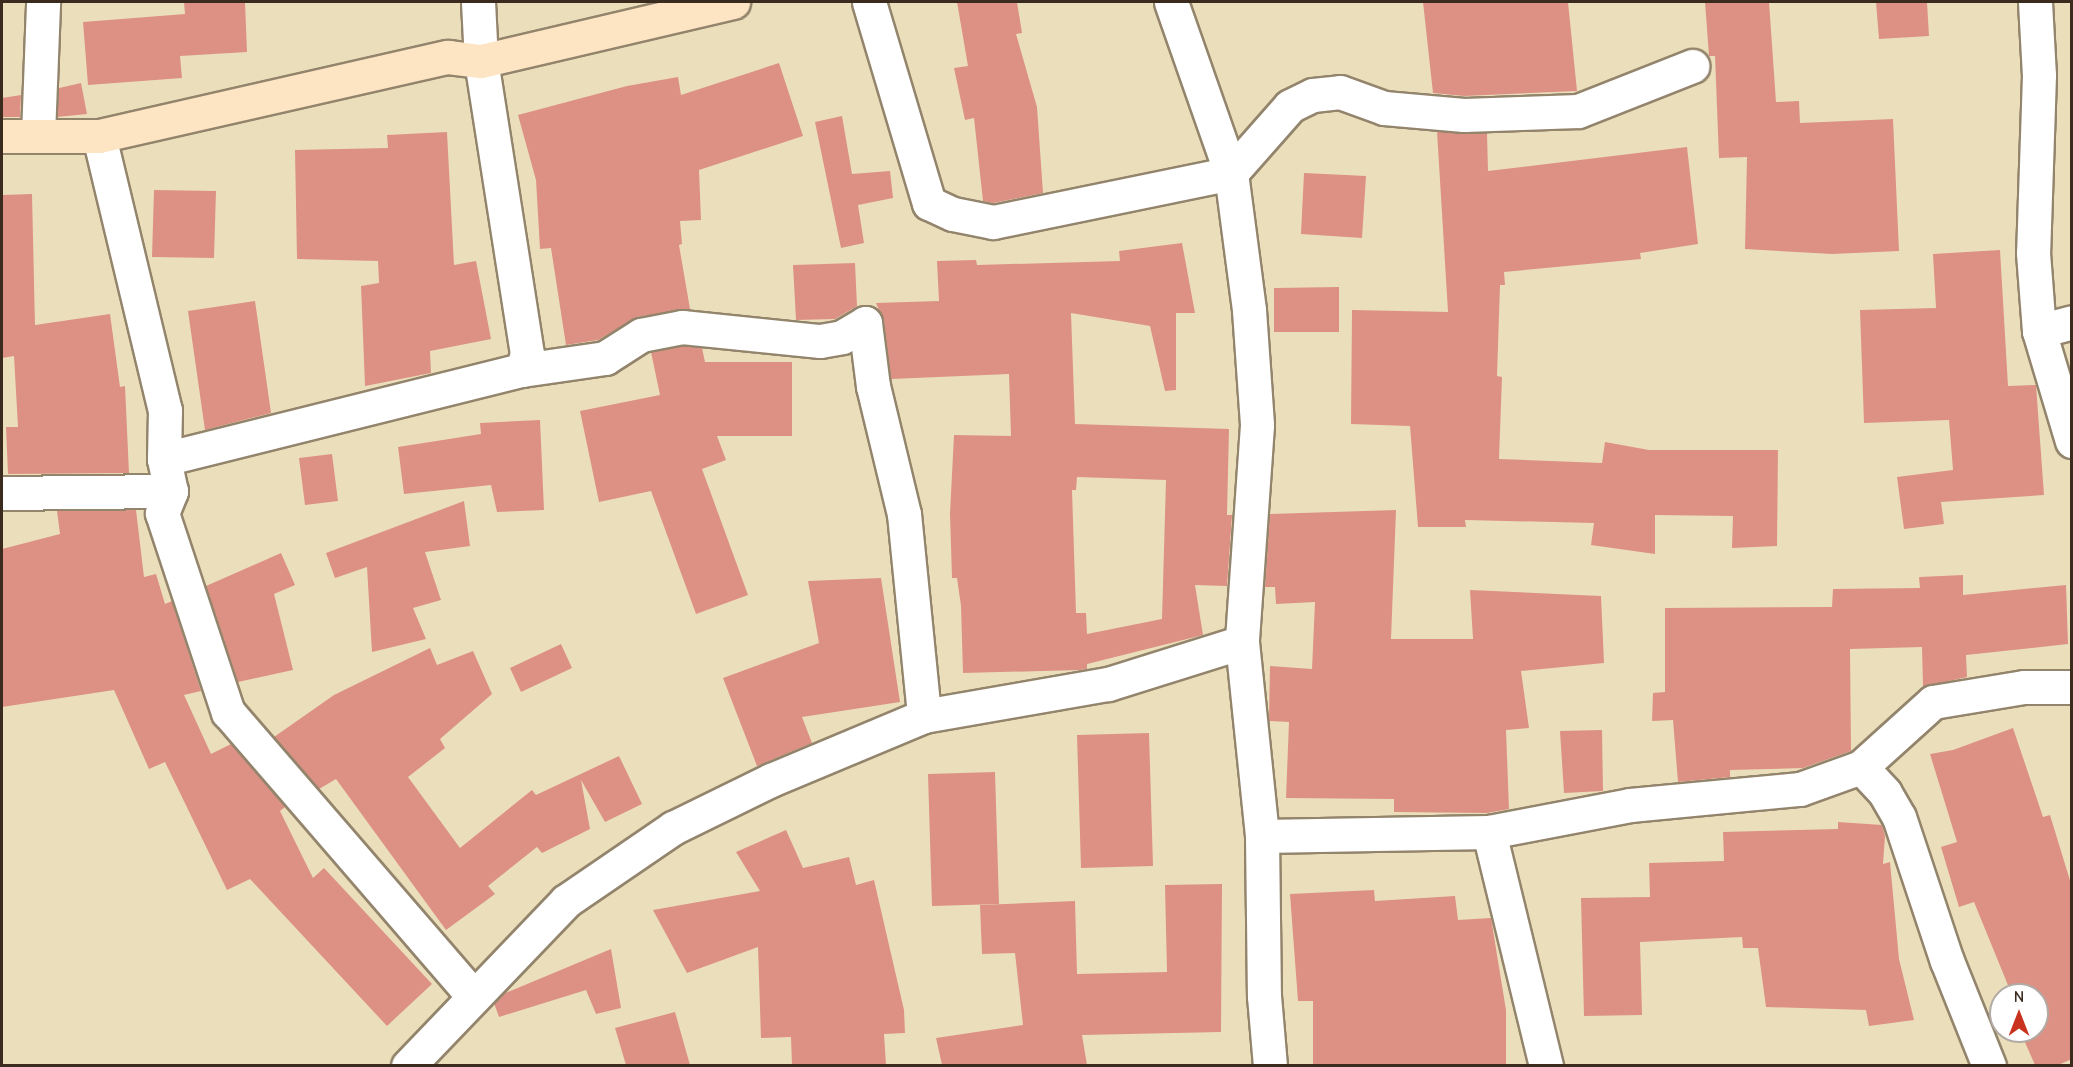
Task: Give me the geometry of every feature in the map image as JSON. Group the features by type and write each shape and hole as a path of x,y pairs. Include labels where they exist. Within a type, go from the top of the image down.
{"street":[{"path":"38,135 43,2"},
{"path":"478,2 481,61 527,354 522,370"},
{"path":"2,136 99,136 448,57 481,61 733,2"},
{"path":"869,2 929,203 945,210 993,222 1230,172 1290,106 1313,95 1340,92 1384,108 1464,115 1578,111 1692,66"},
{"path":"1171,2 1230,172 1249,310 1257,425 1242,642 1262,836 1264,996 1270,1065"},
{"path":"2035,2 2039,75 2033,253 2039,331 2072,441"},
{"path":"99,136 165,410 164,459 171,491 162,513 228,712 473,996"},
{"path":"2039,331 2072,322"},
{"path":"164,459 522,370 605,358 641,335 682,327 820,340 842,337 865,323 873,386 904,514 924,716"},
{"path":"2,493 171,491"},
{"path":"408,1065 566,901 672,828 771,780 924,716 1108,684 1242,642"},
{"path":"1262,836 1489,832 1630,805 1800,789 1861,767 1933,702 2024,687 2072,687"},
{"path":"1861,767 1886,793 1899,817 1947,961 1989,1065"},
{"path":"1489,832 1546,1065"}],"building":[{"path":"184,2 245,2 247,52 180,56 182,78 88,85 83,22 185,14"},
{"path":"957,2 1017,2 1022,33 1016,34 1037,107 1043,193 993,203 983,201 974,118 965,120 954,68 968,66"},
{"path":"1423,2 1568,2 1577,91 1464,96 1433,93"},
{"path":"1705,2 1769,2 1776,102 1799,101 1800,123 1893,119 1899,251 1832,254 1745,249 1747,157 1719,158 1715,56 1709,56"},
{"path":"1876,2 1927,2 1929,36 1879,39"},
{"path":"779,63 803,136 699,170 701,220 680,221 682,244 679,245 690,309 637,317 598,340 566,345 551,248 540,249 536,180 518,115 627,86 678,77 681,95"},
{"path":"81,83 87,114 57,117 59,88"},
{"path":"21,95 20,117 2,117 2,98"},
{"path":"842,116 852,174 890,171 893,198 858,205 864,243 841,248 815,122"},
{"path":"1437,131 1487,133 1488,171 1687,147 1698,244 1640,253 1641,259 1504,272 1505,285 1500,285 1497,376 1502,377 1499,459 1602,463 1605,442 1649,450 1778,450 1777,546 1732,548 1733,516 1655,515 1655,554 1591,545 1594,523 1465,520 1466,527 1418,527 1410,426 1351,424 1352,310 1448,312"},
{"path":"447,132 454,265 476,261 491,339 430,351 431,373 365,386 361,286 379,283 378,261 297,259 295,150 388,148 387,135"},
{"path":"1304,173 1366,176 1362,238 1301,234"},
{"path":"154,190 216,191 214,258 152,257"},
{"path":"32,194 35,325 110,314 120,387 125,386 129,473 8,474 6,427 18,427 14,356 2,358 2,195"},
{"path":"1182,243 1195,313 1176,313 1176,390 1165,391 1150,326 1071,313 1075,424 1229,429 1227,515 1232,515 1227,586 1195,585 1203,635 1087,664 1087,669 963,673 961,606 957,578 952,578 950,514 954,435 1011,436 1009,374 891,379 884,321 876,303 939,301 937,261 976,260 977,265 1120,261 1119,251","holes":["1077,477 1166,480 1162,619 1087,634 1086,613 1076,613 1072,490 1076,490"]},
{"path":"2000,250 2008,386 2036,385 2044,495 1941,502 1944,524 1904,529 1897,477 1953,470 1949,420 1864,423 1860,310 1936,308 1933,254"},
{"path":"855,263 857,306 835,319 796,320 793,265"},
{"path":"1339,287 1339,332 1274,332 1274,288"},
{"path":"255,301 271,413 205,430 188,311"},
{"path":"683,346 702,348 705,362 792,362 792,436 717,436 726,460 702,469 748,595 696,614 651,491 599,502 580,411 660,395 651,352"},
{"path":"540,420 544,510 497,512 491,485 404,494 398,447 481,434 480,423"},
{"path":"332,454 338,501 305,505 299,458"},
{"path":"464,501 470,546 425,552 441,600 413,608 426,639 372,652 367,567 335,578 326,553"},
{"path":"136,510 144,577 156,574 165,604 172,601 201,691 184,695 211,754 231,744 285,807 280,811 313,878 324,868 432,984 387,1026 250,879 227,890 165,762 149,769 114,690 2,707 2,549 60,534 57,511"},
{"path":"1396,510 1391,639 1473,639 1470,590 1601,596 1604,663 1521,671 1529,728 1506,730 1509,809 1487,813 1394,812 1394,799 1286,798 1289,722 1269,721 1270,666 1312,669 1315,602 1276,604 1275,587 1265,587 1270,514"},
{"path":"281,553 295,585 274,594 293,670 238,682 206,586"},
{"path":"1963,575 1963,595 2066,585 2068,644 1966,655 1967,677 1923,687 1922,647 1850,649 1851,751 1803,768 1730,770 1730,777 1678,782 1673,720 1652,721 1653,693 1665,692 1665,608 1832,607 1833,589 1920,588 1919,577"},
{"path":"881,578 900,702 802,717 812,743 757,766 723,678 819,643 808,581"},
{"path":"561,644 572,668 521,692 510,668"},
{"path":"430,648 437,665 473,651 492,694 440,739 445,748 408,777 460,848 532,790 536,795 619,756 642,804 605,822 581,780 590,829 542,853 537,847 488,886 495,894 446,930 336,779 319,789 274,737 334,695"},
{"path":"2013,728 2043,817 2050,815 2072,887 2072,1059 2058,1065 2035,1065 2025,1043 2049,1043 2049,983 2007,983 1974,902 1959,907 1941,847 1957,842 1930,754 1953,750"},
{"path":"1602,730 1603,791 1564,793 1560,731"},
{"path":"1149,733 1153,866 1081,868 1077,735"},
{"path":"995,772 999,904 932,906 928,774"},
{"path":"1838,822 1882,825 1885,836 1883,864 1890,862 1899,959 1914,1020 1869,1026 1866,1010 1766,1007 1758,948 1743,948 1742,937 1640,942 1642,1015 1584,1016 1581,898 1650,897 1649,863 1724,861 1723,832 1838,829"},
{"path":"786,830 803,868 849,857 856,885 874,880 904,1010 905,1033 884,1034 886,1065 792,1065 791,1037 761,1038 758,947 687,973 653,910 760,891 736,852"},
{"path":"1222,884 1221,1032 1082,1035 1087,1065 942,1065 936,1038 1023,1025 1015,953 982,954 980,905 1075,901 1077,974 1167,972 1165,885"},
{"path":"1374,890 1375,901 1455,896 1458,920 1491,918 1506,1010 1506,1065 1313,1065 1313,1001 1298,1001 1290,894"},
{"path":"611,949 621,1008 596,1014 586,990 499,1017 494,1003 503,994"},
{"path":"675,1012 690,1065 626,1065 615,1028"}]}
